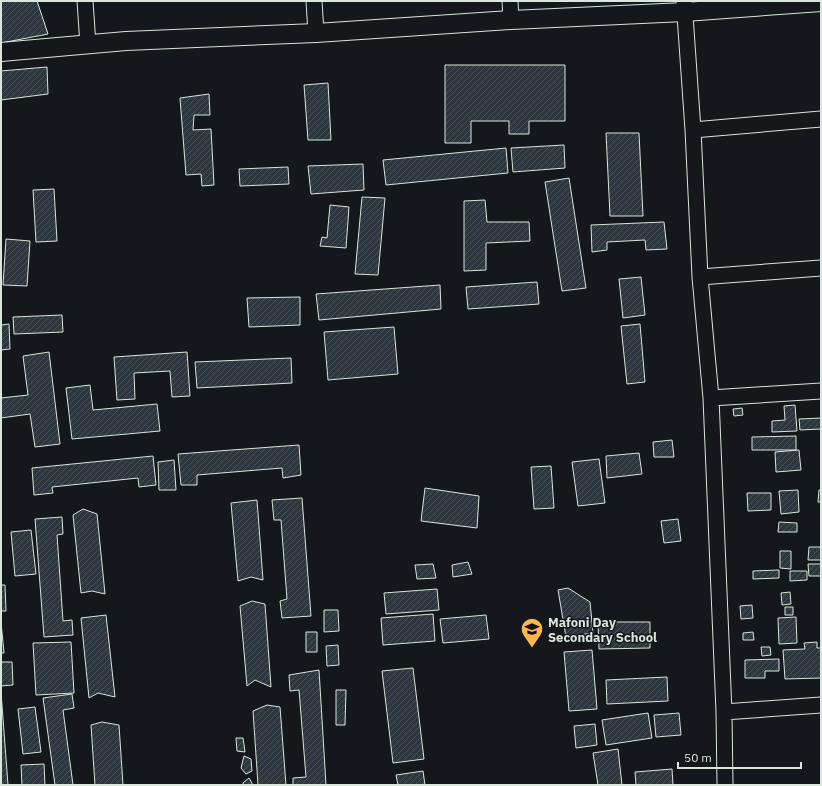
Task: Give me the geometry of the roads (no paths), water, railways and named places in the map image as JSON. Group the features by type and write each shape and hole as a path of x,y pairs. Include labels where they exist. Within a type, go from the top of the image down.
{"street":[{"path":"85,1 88,45"},
{"path":"314,1 316,33"},
{"path":"510,1 511,20"},
{"path":"1,52 126,41 316,33 511,20 684,6 821,2"},
{"path":"684,6 693,130 700,277 711,398 726,785"},
{"path":"693,130 821,118"},
{"path":"700,277 821,268"},
{"path":"711,398 821,391"},
{"path":"724,712 821,705"}],"place":[{"name":"Mafoni Day Secondary School","path":"532,648"}]}
